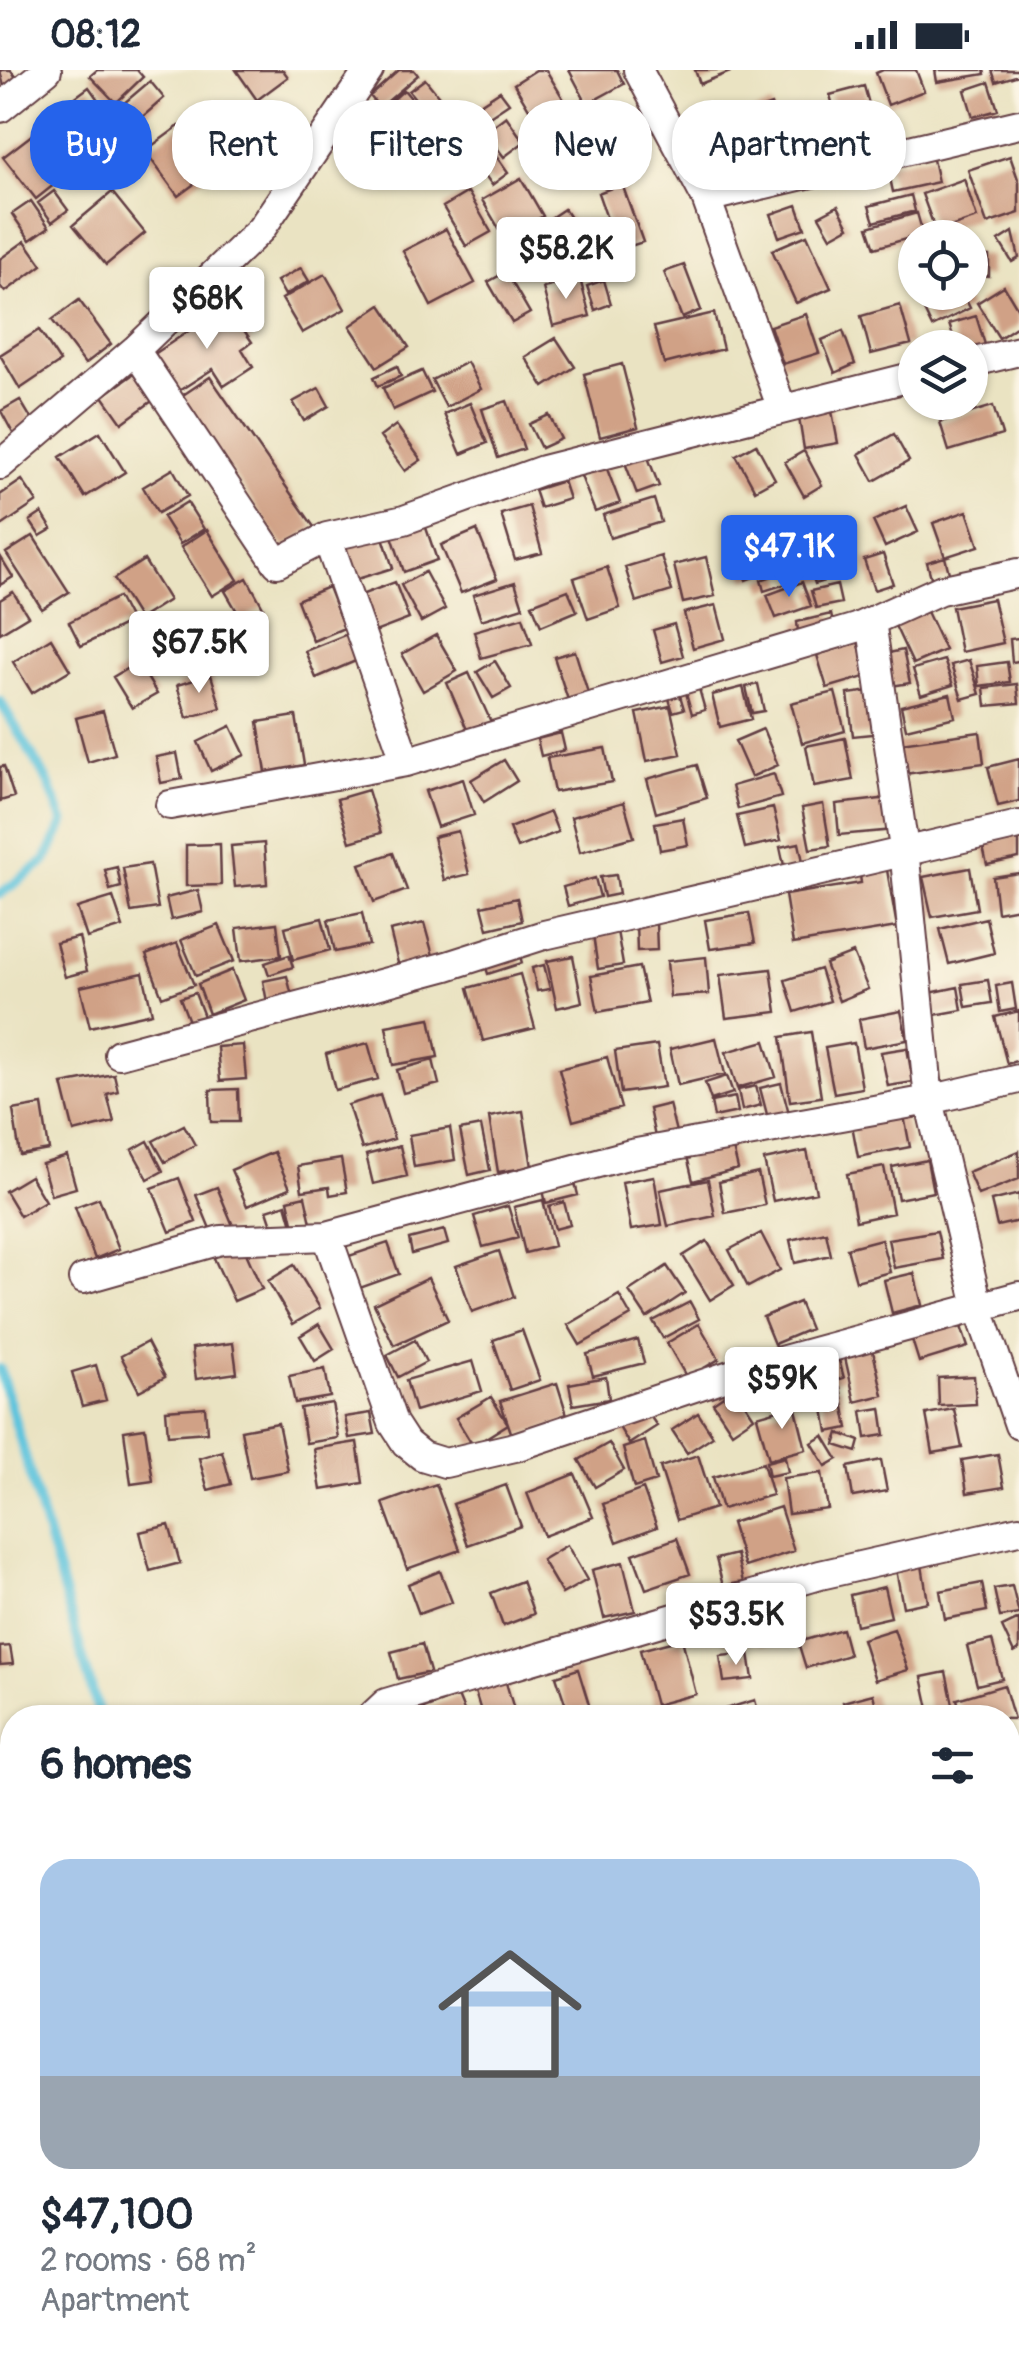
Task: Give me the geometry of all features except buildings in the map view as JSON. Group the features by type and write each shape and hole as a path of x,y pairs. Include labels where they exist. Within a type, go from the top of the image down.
{"street":[{"path":"0,108 47,70"},
{"path":"0,465 135,350 261,229 369,70"},
{"path":"638,70 706,198 782,409"},
{"path":"706,198 1019,124"},
{"path":"135,350 277,563 327,536 404,520 543,470 898,380"},
{"path":"988,359 1019,351"},
{"path":"327,536 406,762"},
{"path":"170,805 406,762 871,621 940,590 1019,573"},
{"path":"871,621 904,849 929,1100 978,1306 1019,1425"},
{"path":"119,1054 544,936 1019,825"},
{"path":"82,1279 222,1240 327,1236 631,1154 929,1100 1019,1079"},
{"path":"327,1236 394,1423 406,1443 422,1456 445,1463 515,1447 734,1374 1019,1296"},
{"path":"384,1705 820,1575 1019,1530"}],"waterway":[{"path":"0,701 48,782 64,823 45,861 0,894"},
{"path":"0,1369 96,1705"}]}
